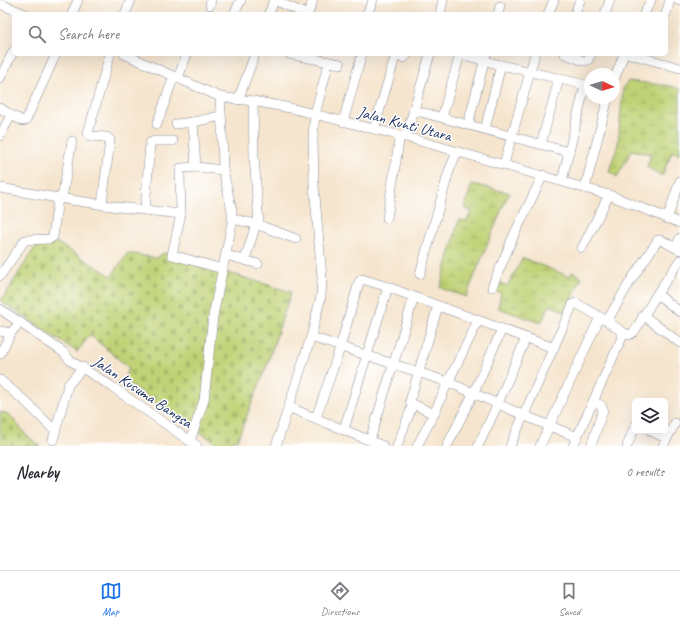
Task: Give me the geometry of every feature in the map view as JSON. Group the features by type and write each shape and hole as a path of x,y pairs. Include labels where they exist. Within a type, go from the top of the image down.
{"street":[{"path":"73,12 78,0"},
{"path":"126,12 131,0"},
{"path":"235,12 241,0"},
{"path":"270,12 274,0 302,12"},
{"path":"308,12 313,0"},
{"path":"368,12 373,0"},
{"path":"440,12 443,0"},
{"path":"549,12 554,0"},
{"path":"576,12 580,0"},
{"path":"606,12 610,0"},
{"path":"645,12 652,0"},
{"path":"667,12 670,0"},
{"path":"0,4 20,12"},
{"path":"0,78 12,54"},
{"path":"0,108 23,121 26,120 55,56"},
{"path":"102,204 110,140 108,137 90,136 88,133 109,56"},
{"name":"Jalan Kunti Utara","path":"129,56 220,97 253,101 315,114 403,136 609,195 680,223"},
{"path":"157,124 186,56"},
{"path":"238,100 253,56"},
{"path":"299,56 340,64"},
{"path":"343,122 361,56"},
{"path":"374,129 394,56"},
{"path":"388,218 403,136 413,110 429,56"},
{"path":"442,117 459,56"},
{"path":"504,164 535,56"},
{"path":"570,56 584,61 588,60 589,56"},
{"path":"619,68 623,56"},
{"path":"468,125 485,57 501,65 584,84"},
{"path":"652,57 680,68"},
{"path":"485,130 501,65"},
{"path":"276,446 310,339 319,305 322,282 314,185 313,137 315,114 327,69"},
{"path":"541,144 559,79"},
{"path":"562,181 584,96"},
{"path":"193,444 204,400 213,316 233,219 223,170 220,97"},
{"path":"245,260 258,224 254,156 253,101"},
{"path":"584,188 606,104"},
{"path":"413,110 569,152"},
{"path":"0,136 11,115"},
{"path":"176,124 221,116"},
{"path":"193,122 196,166"},
{"path":"0,276 26,240 50,239 53,237 72,141"},
{"path":"145,210 150,143 154,141 173,141"},
{"path":"420,274 449,171 457,152"},
{"path":"223,170 196,166 182,167 180,170 181,214 172,255 223,269"},
{"path":"492,287 514,235 543,175"},
{"path":"667,218 680,181"},
{"path":"0,188 60,198 181,214"},
{"path":"582,248 609,195"},
{"path":"233,219 258,224 296,240"},
{"path":"540,446 578,362 604,319 656,242 661,240 678,249 680,238"},
{"path":"226,255 258,264"},
{"path":"510,446 573,304 576,304 604,319 629,335 633,333 643,315 680,260"},
{"path":"316,418 360,281 363,279 554,348"},
{"path":"344,429 388,287"},
{"path":"657,294 680,312"},
{"path":"370,440 414,298"},
{"path":"434,414 413,404 410,400 419,374 438,306"},
{"name":"Jalan Kusuma Bangsa","path":"0,309 16,327"},
{"name":"Jalan Kusuma Bangsa","path":"0,315 60,358 71,361 111,386 193,444"},
{"path":"643,315 680,343"},
{"path":"416,446 434,414 446,384 478,321"},
{"path":"0,331 16,327"},
{"path":"0,354 16,327"},
{"path":"447,446 502,329"},
{"path":"310,339 446,384 549,428 575,442 624,333"},
{"path":"478,446 526,338"},
{"path":"53,440 67,386 83,368"},
{"path":"0,380 27,403 51,427"},
{"path":"591,446 603,410 601,405 594,402"},
{"path":"397,446 413,404"},
{"path":"288,407 383,446"},
{"path":"655,434 665,442 675,423"},
{"path":"627,446 632,434"}],"green space":[{"path":"628,81 670,86 680,89 680,154 672,151 662,176 647,167 651,154 632,150 617,177 609,171 618,144 623,87"},
{"path":"472,184 510,193 506,199 466,297 440,288 459,220 467,221 472,211 464,208"},
{"path":"51,239 111,276 128,253 156,258 164,253 291,292 266,368 237,440 233,439 229,446 221,446 123,380 129,368 90,335 77,352 1,301 39,241"},
{"path":"523,258 569,277 572,272 582,277 565,312 550,305 541,323 498,308 501,294 493,289 496,281 507,286"},
{"path":"0,412 9,414 26,435 40,446 0,446"}]}
